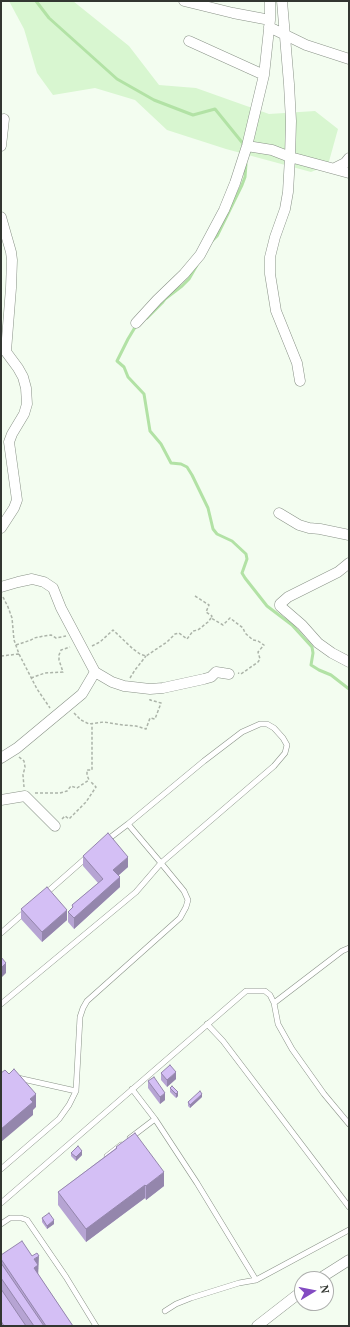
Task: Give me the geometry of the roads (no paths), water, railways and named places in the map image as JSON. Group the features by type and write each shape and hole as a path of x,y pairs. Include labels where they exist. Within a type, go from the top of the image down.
{"street":[{"path":"184,1 270,24 285,35 306,45 349,59"},
{"path":"136,323 184,274 200,255 224,210 235,183 246,146 264,75 270,24 270,1"},
{"path":"282,1 290,106 290,157 288,192 285,209 270,257 270,274 276,311 296,362 300,381"},
{"path":"189,41 264,75"},
{"path":"1,146 4,119"},
{"path":"246,146 272,150 290,157 349,173"},
{"path":"335,168 345,163 349,158"},
{"path":"1,217 12,260 11,288 3,348 23,377 26,388 27,404 24,414 9,442 17,500 14,508 1,528"},
{"path":"279,513 299,525 349,535"},
{"path":"349,563 338,572 288,597 280,604 280,606 318,643 332,653 349,662"},
{"path":"1,590 18,582 32,579 44,582 53,588 61,608 95,672 112,682 124,686 163,688 211,677 216,672 229,674"},
{"path":"1,758 17,748 82,694 95,672"},
{"path":"1,800 25,796 55,826"},
{"path":"332,1271 349,1260"},
{"path":"257,1326 294,1297"}],"lane":[{"path":"1,1004 136,892 161,863 274,766 285,753 287,745 274,728 267,724 260,724 242,732 102,844"},
{"path":"1,1168 59,1119 69,1105 76,1091 80,1018 87,1001 180,918 186,907 188,900 184,891 128,824"},
{"path":"43,896 90,854"},
{"path":"1,933 31,906"},
{"path":"274,1003 342,951 349,948"},
{"path":"1,1203 246,991 265,991 270,995 274,1003 278,1024 292,1049 324,1094 349,1124"},
{"path":"207,1024 223,1041 349,1208"},
{"path":"9,1076 76,1091"},
{"path":"132,1089 155,1119 212,1206 228,1236 256,1280"},
{"path":"102,1160 155,1119"},
{"path":"1,1224 10,1218 21,1218 27,1220 66,1277 96,1326"},
{"path":"165,1310 198,1295 239,1283 256,1280 349,1230"}],"waterway":[{"path":"36,1 49,18 117,79 154,100 193,115 215,109 245,146"},
{"path":"211,242 217,236 242,185 245,177 246,164"},
{"path":"147,318 165,299 189,279 197,265"},
{"path":"137,324 117,361 124,367 128,377 144,394 150,431 161,444 171,463 181,464 187,467 208,508 213,529 217,534 232,541 246,554 247,559 242,573 245,578 267,606 292,625 312,647 313,653 311,665 331,675 349,689"}]}
